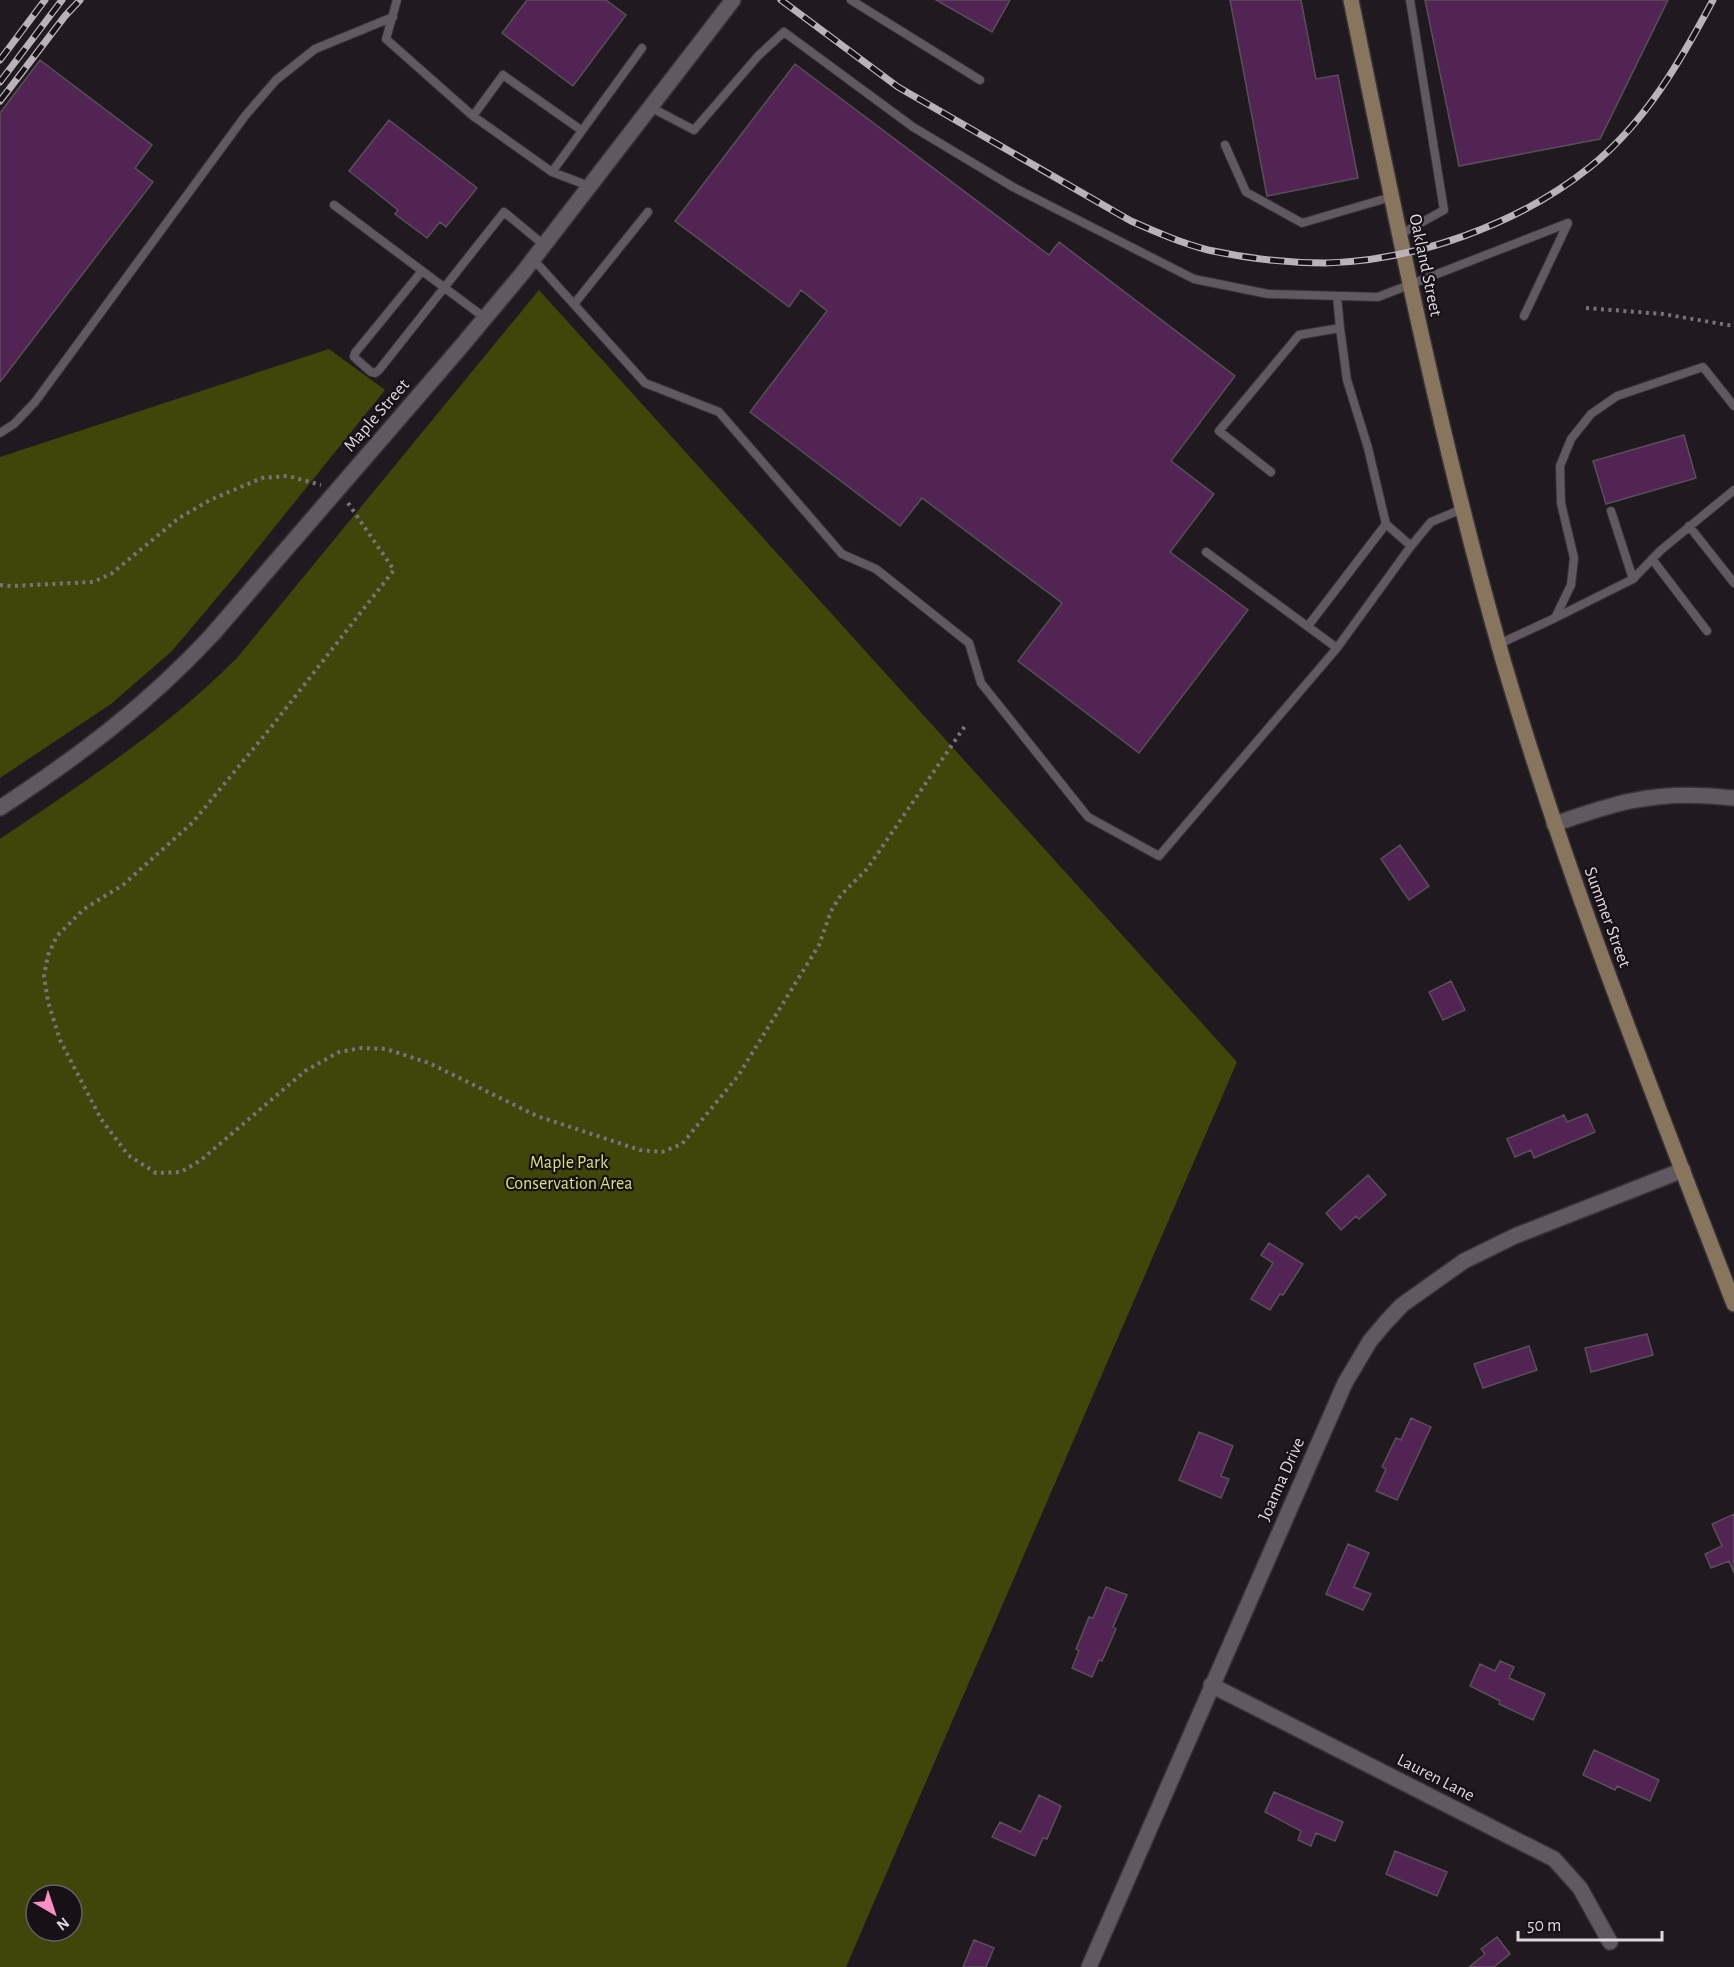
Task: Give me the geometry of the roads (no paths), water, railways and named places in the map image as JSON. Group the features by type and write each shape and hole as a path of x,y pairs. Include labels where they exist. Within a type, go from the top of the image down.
{"main road":[{"name":"Oakland Street","path":"1351,0 1409,284 1469,537"},
{"name":"Summer Street","path":"1469,537 1554,824 1618,1002 1734,1304"}],"street":[{"name":"Maple Street","path":"0,808 93,743 141,705 176,673 485,318 544,245 730,1"},
{"path":"1554,824 1631,801 1677,796 1713,795 1734,798"},
{"name":"Joanna Drive","path":"1089,1967 1345,1383 1370,1341 1402,1305 1441,1276 1485,1250 1683,1170"},
{"name":"Lauren Lane","path":"1211,1685 1554,1859 1580,1888 1610,1942"}],"lane":[{"path":"398,0 386,39 473,116 552,172 589,186"},
{"path":"851,0 980,81"},
{"path":"1399,235 1443,210 1410,0"},
{"path":"0,433 14,424 35,402 245,116 276,80 315,49 393,16"},
{"path":"650,107 694,130 758,56 784,32 923,133 1013,187 1194,279 1268,294 1378,297 1568,223 1524,316"},
{"path":"552,172 642,48"},
{"path":"473,116 503,75 581,130"},
{"path":"1225,145 1246,192 1302,223 1391,196"},
{"path":"334,205 485,318"},
{"path":"422,272 355,353 356,360 372,372 379,370 504,212 544,245"},
{"path":"574,304 648,212"},
{"path":"533,259 645,383 719,412 842,554 876,569 969,643 981,683 1088,817 1159,856 1336,648 1431,522 1462,509"},
{"path":"1337,296 1347,380 1368,448 1386,524 1411,546"},
{"path":"1271,472 1219,431 1299,335 1340,328"},
{"path":"1556,618 1571,585 1574,558 1561,503 1560,466 1571,439 1592,414 1617,396 1703,367 1734,406"},
{"path":"1499,644 1634,579 1652,559 1689,526 1733,494"},
{"path":"1611,511 1634,579"},
{"path":"1308,626 1386,524"},
{"path":"1689,526 1734,583"},
{"path":"1206,552 1336,648"},
{"path":"1652,559 1707,631"}],"railway":[{"path":"0,60 45,0"},
{"path":"0,82 62,0"},
{"path":"0,101 65,16 80,0"},
{"path":"781,0 898,87 1131,221 1178,241 1208,250 1266,259 1325,263 1360,261 1395,255 1465,236 1531,206 1562,187 1590,167 1628,131 1660,90 1713,0"}],"park label":[{"name":"Maple Park Conservation Area","path":"569,1172"}]}
